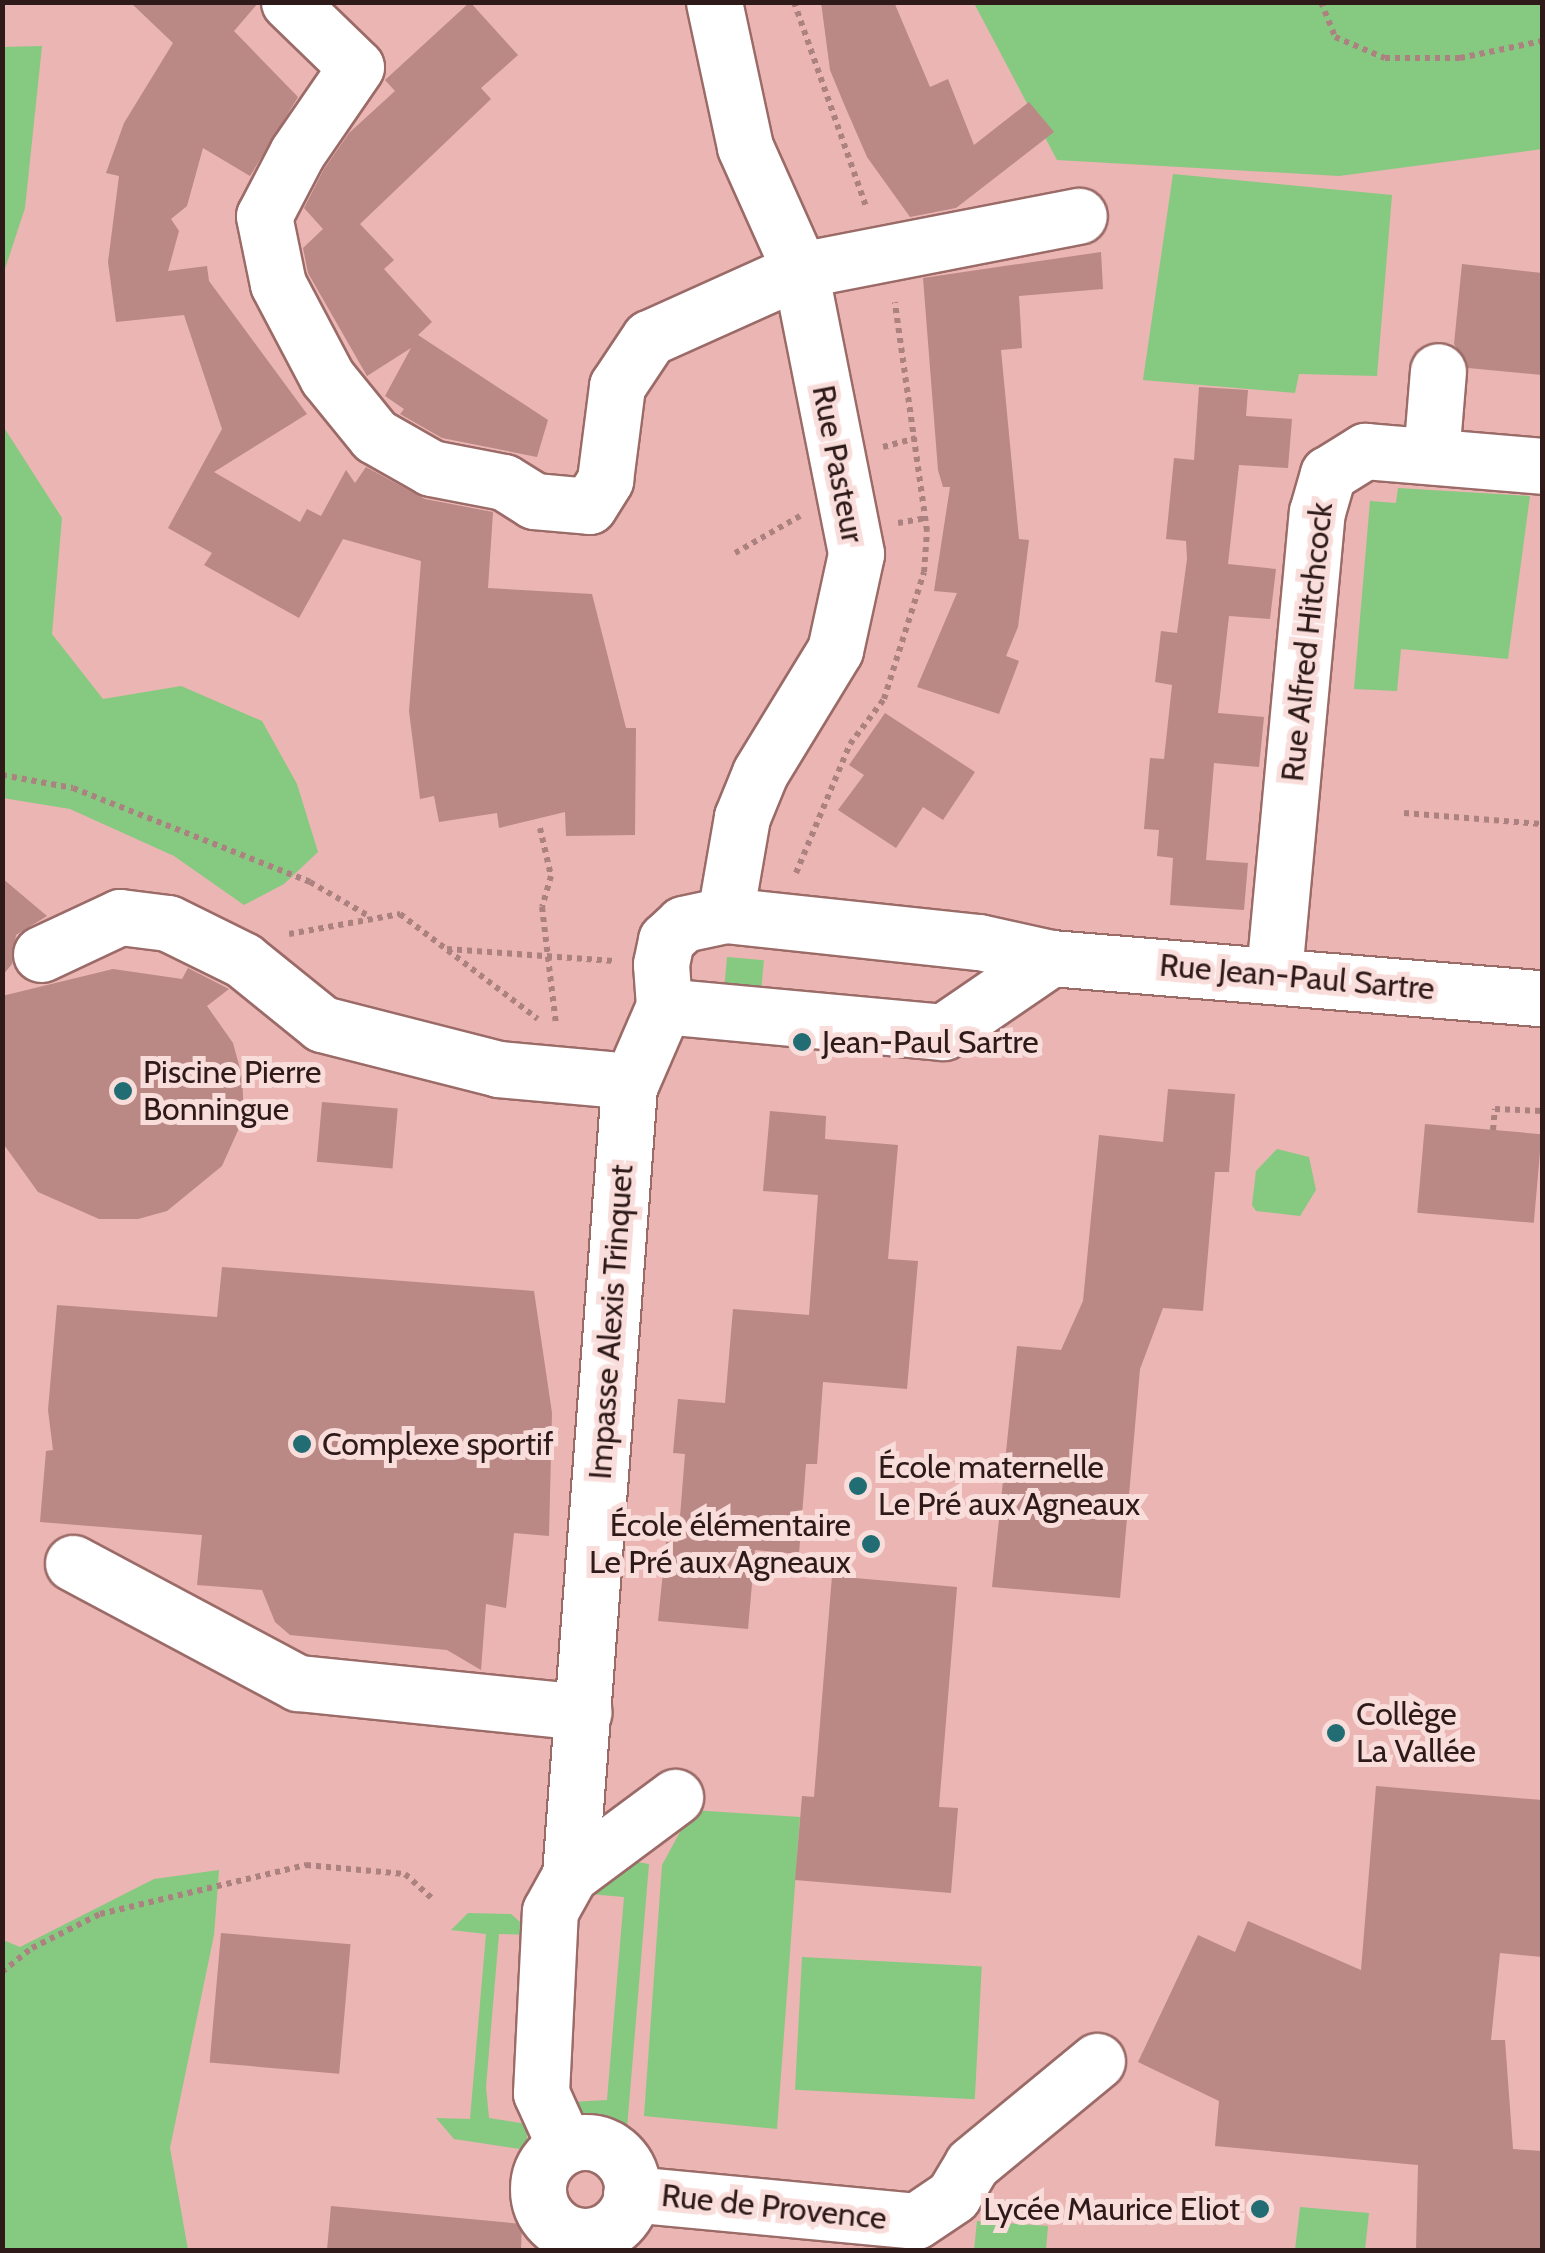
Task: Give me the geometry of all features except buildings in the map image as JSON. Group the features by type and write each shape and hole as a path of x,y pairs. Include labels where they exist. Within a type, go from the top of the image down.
{"street":[{"name":"Rue Pasteur","path":"714,2 745,147 800,270 856,554 849,604 834,650 760,773 742,817 725,914"},
{"path":"312,10 356,67 296,153 264,216 278,284 327,377 375,436 430,468 504,482 534,502 589,506 605,480 616,386 649,338 800,270 1079,216"},
{"path":"1431,456 1438,372"},
{"name":"Rue Alfred Hitchcock","path":"1274,973 1322,487 1337,464 1358,452 1542,466"},
{"name":"Rue Jean-Paul Sartre","path":"629,1087 664,1006 666,940 683,924 725,914 979,942 1051,958 1274,973 1542,998"},
{"path":"41,954 120,916 168,923 243,960 322,1024 498,1070 608,1079 629,1087"},
{"path":"664,1006 943,1032 1051,958"},
{"name":"Impasse Alexis Trinquet","path":"565,2146 541,2093 560,1893 584,1712 629,1087"},
{"path":"74,1563 298,1683 584,1712"},
{"path":"560,1893 675,1797"},
{"name":"Rue de Provence","path":"632,2194 916,2221 953,2196 972,2164 1097,2061"},
{"path":"588,2142 618,2154 632,2194 622,2218 595,2243 559,2229 538,2197 544,2165 565,2146 588,2142"}],"path":[{"path":"1321,2 1335,37 1385,58 1460,58 1538,42 1542,32"},
{"path":"736,553 844,491"},
{"path":"2,775 73,788 310,882 367,915"},
{"path":"1404,813 1542,824"},
{"path":"243,960 263,940 367,915 400,914 556,1034 542,907 551,876 540,828"},
{"path":"446,949 623,961"},
{"path":"1493,1130 1495,1108 1542,1111"},
{"path":"2,1972 32,1948 100,1914 306,1865 406,1874 433,1899"}],"green space":[{"path":"974,3 1542,3 1542,149 1339,176 1057,160"},
{"path":"42,46 25,208 3,275 3,47"},
{"path":"1173,174 1392,195 1377,376 1299,374 1295,393 1143,380"},
{"path":"3,426 62,518 52,634 103,699 181,686 262,721 297,784 318,852 284,884 244,905 174,856 70,809 3,798"},
{"path":"1398,488 1530,496 1508,659 1401,649 1397,691 1354,689 1370,501 1396,503"},
{"path":"727,957 764,960 761,995 724,992"},
{"path":"1277,1149 1309,1157 1316,1190 1300,1216 1256,1211 1252,1205 1256,1171"},
{"path":"692,1810 800,1817 777,2129 644,2116 662,1865"},
{"path":"631,1861 649,1864 627,2128 641,2156 614,2129 574,2110 572,2102 607,2100 624,1897 589,1894"},
{"path":"219,1870 214,1935 170,2148 188,2250 3,2250 3,1940 20,1947 154,1879"},
{"path":"468,1913 511,1914 535,1935 499,1934 486,2087 489,2118 527,2124 527,2150 454,2139 436,2118 470,2119 486,1934 451,1930"},
{"path":"802,1957 982,1966 975,2099 795,2090"},
{"path":"1300,2207 1369,2213 1365,2250 1295,2250"},
{"path":"977,2221 1048,2226 1046,2250 974,2250"}],"place":[{"name":"Jean-Paul Sartre","path":"802,1042"},
{"name":"Piscine Pierre Bonningue","path":"123,1091"},
{"name":"Complexe sportif","path":"302,1444"},
{"name":"École maternelle Le Pré aux Agneaux","path":"858,1486"},
{"name":"École élémentaire Le Pré aux Agneaux","path":"871,1544"},
{"name":"Collège La Vallée","path":"1336,1733"},
{"name":"Lycée Maurice Eliot","path":"1260,2209"}]}
